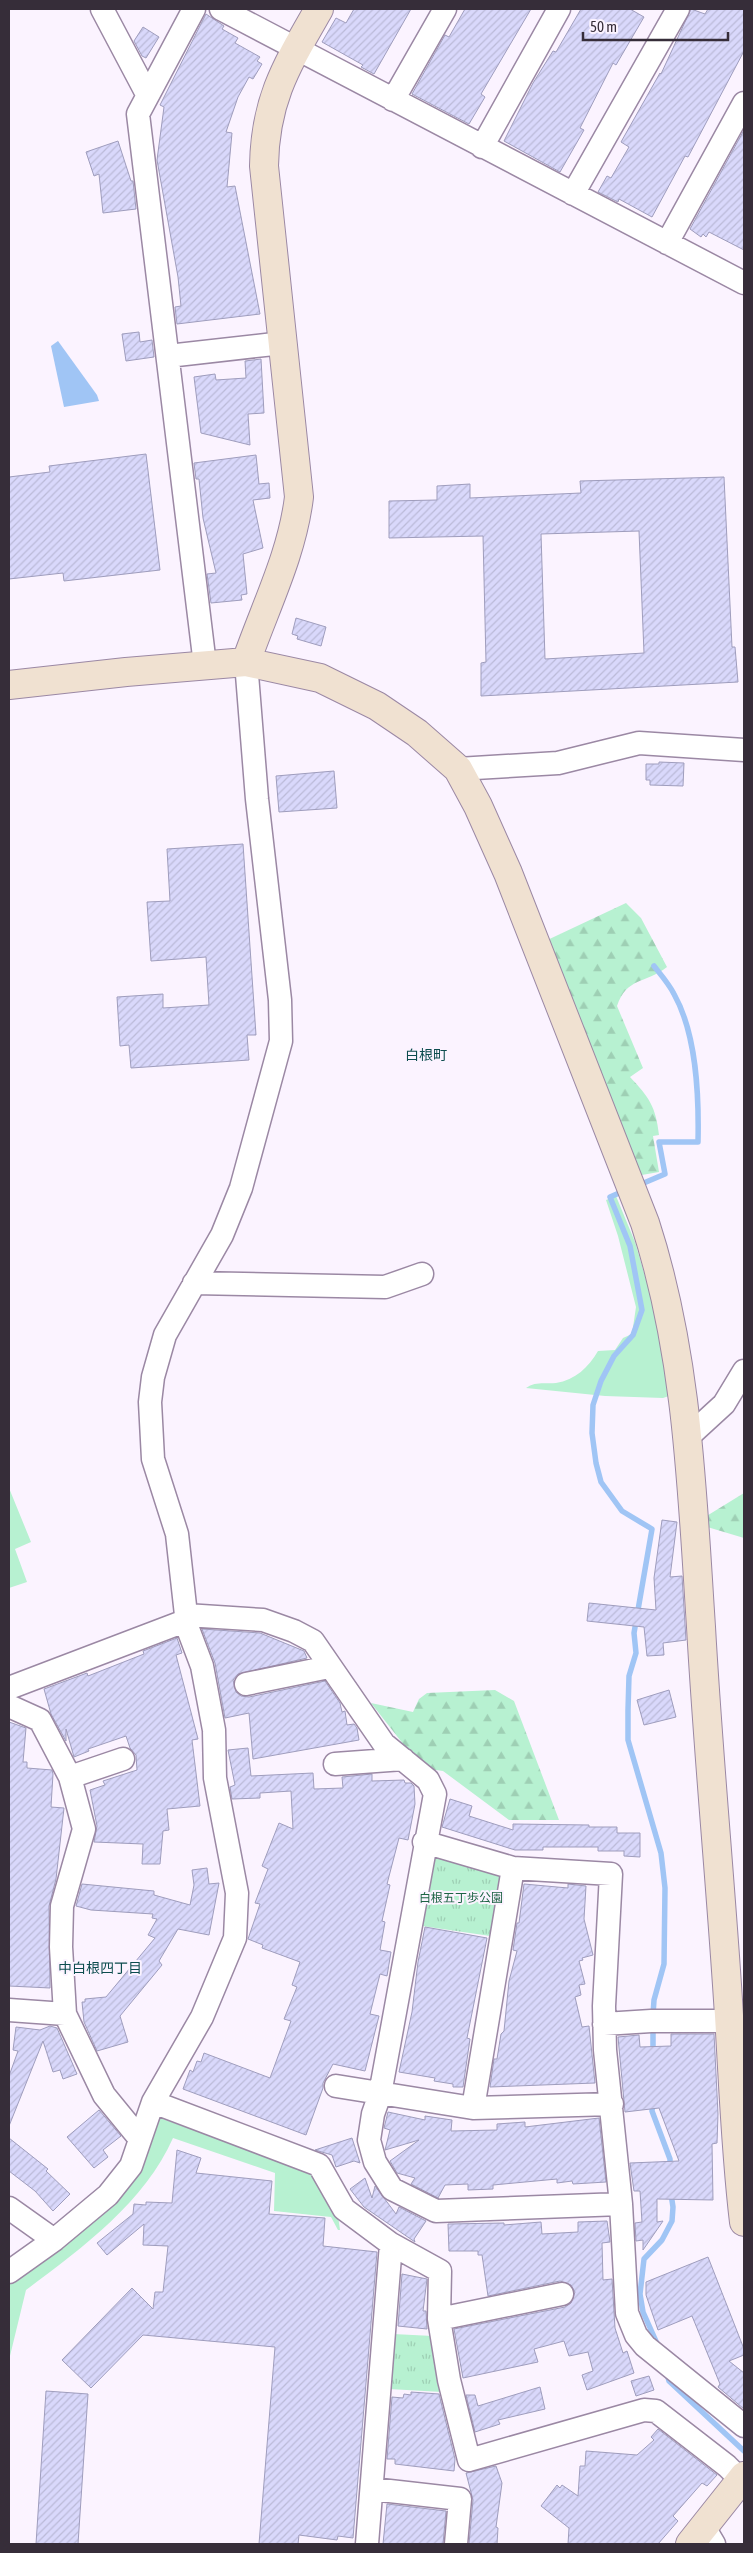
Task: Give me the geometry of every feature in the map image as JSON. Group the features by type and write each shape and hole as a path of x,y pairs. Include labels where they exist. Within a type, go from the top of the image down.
{"street":[{"path":"102,9 147,94"},
{"path":"194,9 138,114 205,665"},
{"path":"221,9 296,50 744,283"},
{"path":"9,2272 54,2240 108,2195 131,2166 154,2102 202,2017 236,1938 237,1893 215,1778 214,1730 202,1666 186,1618 176,1534 153,1459 150,1402 153,1377 165,1335 222,1235 241,1188 280,1042 280,1000 257,800 246,662 288,555 299,497 264,166 265,136 271,105 296,50 319,9"},
{"path":"393,100 445,9"},
{"path":"482,147 560,9"},
{"path":"573,194 678,9"},
{"path":"667,243 744,103"},
{"path":"168,356 283,343"},
{"path":"9,685 246,662 320,678 378,706 417,733 458,769 478,806 508,873 645,1223 661,1273 672,1324 688,1437 734,2022 743,2206"},
{"path":"458,769 558,763 639,743 744,750"},
{"path":"194,1283 385,1287 422,1274"},
{"path":"688,1437 724,1404 744,1371"},
{"path":"9,1688 186,1618 263,1620 279,1624 313,1641 329,1667 384,1744 428,1780 435,1794 424,1842 380,2094 373,2114 368,2140 375,2162 392,2189 436,2211 621,2204"},
{"path":"246,1684 329,1667"},
{"path":"9,1706 40,1720 70,1777 84,1829 62,1906 61,1947 65,2014 104,2095 140,2139"},
{"path":"70,1777 123,1759"},
{"path":"334,1764 403,1759"},
{"path":"424,1842 513,1868 611,1874 604,2024 621,2204 627,2313 636,2334 645,2346 744,2426"},
{"path":"473,2108 513,1868"},
{"path":"9,2010 65,2014"},
{"path":"604,2024 651,2021 734,2022"},
{"path":"336,2086 473,2108 612,2104"},
{"path":"154,2102 319,2165 344,2209 391,2244 440,2271 438,2319 448,2380 469,2460 644,2410 656,2411 743,2480 703,2538"},
{"path":"9,2208 54,2240"},
{"path":"367,2544 391,2244"},
{"path":"438,2319 562,2294"},
{"path":"372,2489 460,2499 456,2544"}],"green space":[{"path":"626,903 641,918 667,967 631,985 621,997 617,1006 643,1068 630,1077 654,1110 659,1135 653,1136 659,1172 636,1176 541,943"},
{"path":"616,1196 635,1242 655,1310 669,1396 663,1398 605,1396 526,1388 537,1384 556,1383 575,1376 586,1367 598,1351 615,1350 623,1338 632,1334 636,1307 618,1236 606,1200"},
{"path":"9,1488 31,1542 15,1549 27,1582 9,1588"},
{"path":"744,1493 744,1538 704,1526 705,1517"},
{"path":"495,1690 514,1701 559,1820 509,1820 443,1771 422,1768 371,1703 413,1712 419,1699 427,1693"},
{"name":"白根五丁歩公園","path":"441,1854 502,1876 497,1937 422,1926 434,1860"},
{"path":"154,2116 308,2170 338,2216 340,2230 338,2230 331,2217 274,2211 275,2173 173,2138 161,2161 146,2183 110,2223 26,2290 9,2360 9,2284 101,2211"},
{"path":"393,2334 433,2336 442,2392 389,2389"}],"water":[{"path":"58,341 97,395 99,401 64,407 51,346"}],"building":[{"path":"354,9 411,9 374,74 361,67 363,65 322,42 336,18 346,23"},
{"path":"465,9 531,9 481,94 485,97 469,124 412,94 445,35 449,37"},
{"path":"581,9 630,9 644,17 616,65 613,63 580,128 584,130 560,172 504,141 533,83 553,51 556,52"},
{"path":"691,9 705,14 708,9 744,9 744,51 688,157 685,156 652,217 619,199 618,202 598,192 607,176 611,178 629,147 621,142 661,74"},
{"path":"206,14 224,26 222,29 238,38 235,43 260,57 257,61 262,64 253,79 249,77 238,97 226,132 232,133 227,187 235,186 260,314 177,324 175,307 181,306 178,277 157,160 164,107 160,105"},
{"path":"143,27 159,37 146,58 142,56 134,41"},
{"path":"744,130 744,250 709,232 706,237 703,234 701,237 690,229"},
{"path":"118,141 131,181 133,181 136,209 103,213 99,174 94,176 86,152"},
{"path":"139,332 140,342 152,340 154,357 126,361 122,334"},
{"path":"261,359 264,413 248,414 250,445 201,433 194,377 215,374 216,380 246,378 245,361"},
{"path":"146,454 160,570 64,581 63,573 9,579 9,477 50,472 49,466"},
{"path":"256,455 259,484 269,483 270,498 253,500 263,548 243,554 247,594 241,595 242,600 211,603 207,574 216,573 203,518 199,479 196,479 194,463"},
{"path":"724,477 732,647 735,647 738,682 481,696 481,663 486,662 483,536 389,538 389,501 437,500 437,486 470,484 470,498 581,493 580,481","holes":["639,531 644,653 545,659 541,534"]},
{"path":"296,618 326,627 321,646 297,639 298,636 292,634"},
{"path":"659,762 684,763 683,786 650,785 650,780 646,780 646,764 659,764"},
{"path":"334,771 337,808 279,812 276,776"},
{"path":"243,844 256,1035 247,1035 249,1060 131,1068 129,1045 120,1046 117,997 163,994 163,1008 209,1005 206,957 151,961 147,902 170,901 167,849"},
{"path":"662,1520 677,1522 670,1577 682,1576 686,1640 663,1643 664,1655 647,1656 644,1627 587,1621 589,1603 656,1610 654,1578"},
{"path":"202,1629 260,1633 304,1651 307,1658 238,1674 233,1680 236,1692 241,1696 249,1697 325,1681 340,1703 342,1712 345,1711 347,1725 354,1724 357,1728 359,1740 253,1759 249,1713 225,1718 215,1663"},
{"path":"177,1638 182,1653 176,1655 198,1739 192,1740 200,1806 167,1809 169,1830 163,1831 160,1864 142,1864 143,1844 94,1842 97,1826 90,1790 105,1785 103,1781 137,1770 136,1755 130,1748 126,1736 88,1749 89,1751 74,1757 66,1729 66,1741 51,1714 44,1689 87,1673 88,1676 144,1654 143,1651"},
{"path":"669,1690 676,1717 644,1725 637,1700"},
{"path":"9,1722 26,1728 23,1762 27,1762 27,1768 52,1770 51,1807 64,1808 56,1879 49,1906 50,1988 9,1986"},
{"path":"248,1748 251,1776 313,1773 314,1789 343,1788 342,1777 372,1774 372,1781 404,1780 405,1783 411,1783 414,1786 415,1804 408,1840 399,1838 387,1884 390,1885 382,1921 385,1922 380,1950 391,1952 387,1976 380,1974 370,2014 379,2016 365,2071 333,2064 323,2083 323,2088 306,2135 183,2089 190,2070 193,2072 197,2061 201,2062 204,2053 270,2078 291,2021 284,2019 297,1987 292,1985 300,1962 262,1948 263,1945 248,1939 260,1904 255,1903 268,1869 262,1866 279,1823 293,1829 291,1791 260,1793 260,1798 232,1799 230,1787 235,1785 228,1750"},
{"path":"450,1799 472,1806 469,1816 513,1830 513,1824 589,1825 589,1827 617,1827 617,1833 640,1833 640,1857 624,1856 624,1851 598,1851 598,1847 543,1847 543,1850 515,1850 442,1827"},
{"path":"207,1868 209,1884 219,1883 209,1935 178,1929 159,1961 162,1965 120,2016 128,2042 97,2051 84,2022 82,2002 85,2002 85,1999 106,1997 155,1938 148,1935 157,1919 152,1918 153,1914 91,1910 76,1906 82,1884 154,1891 154,1895 190,1905 194,1885 192,1870"},
{"path":"524,1884 568,1888 568,1884 586,1886 584,1919 593,1955 582,1958 583,1960 579,1961 585,1984 579,1985 581,1995 575,1997 582,2027 589,2026 595,2083 490,2087 494,2059 497,2059 501,2034 504,2031 509,1981 517,1951 513,1950"},
{"path":"425,1927 487,1938 467,2038 470,2039 463,2087 453,2087 453,2084 434,2081 435,2078 399,2072 412,2012 418,1962"},
{"path":"50,2026 57,2028 77,2074 63,2079 60,2070 53,2072 43,2041 9,2126 9,2076 18,2051 13,2050 16,2027 40,2030"},
{"path":"671,2034 714,2034 718,2114 717,2143 712,2144 713,2200 657,2199 657,2222 663,2221 643,2250 643,2240 636,2241 635,2223 642,2222 640,2191 634,2191 630,2163 679,2161 659,2108 625,2112 618,2037 639,2035 640,2047 671,2046"},
{"path":"99,2110 121,2136 103,2150 108,2157 94,2168 67,2137"},
{"path":"388,2112 425,2120 425,2116 452,2120 451,2131 497,2130 497,2124 525,2122 525,2127 599,2118 606,2182 573,2184 572,2181 557,2183 557,2179 493,2185 493,2189 468,2190 468,2184 445,2185 438,2198 411,2184 415,2178 397,2173 390,2161 419,2140 385,2150 390,2130 384,2128"},
{"path":"9,2138 48,2169 46,2171 70,2194 53,2211 35,2191 9,2171"},
{"path":"352,2138 360,2163 354,2161 336,2167 332,2155 315,2150"},
{"path":"177,2150 201,2158 196,2173 272,2181 269,2214 325,2218 323,2246 377,2252 353,2538 338,2536 337,2540 299,2535 298,2544 259,2544 275,2347 143,2335 91,2388 62,2360 132,2288 153,2309 155,2292 163,2292 168,2246 143,2245 144,2224 107,2255 97,2243 133,2214 134,2204 146,2205 146,2202 172,2203"},
{"path":"365,2178 372,2198 375,2186 396,2214 399,2207 426,2221 414,2239 415,2242 364,2207 350,2189"},
{"path":"607,2221 610,2242 602,2243 603,2280 612,2279 615,2328 623,2353 627,2351 634,2373 587,2390 582,2375 593,2371 588,2352 569,2356 564,2341 534,2349 538,2362 463,2378 454,2329 565,2307 571,2303 575,2292 571,2285 560,2281 488,2296 482,2255 478,2255 478,2251 449,2251 448,2224 504,2223 504,2225 541,2222 542,2234 578,2232 578,2222"},
{"path":"708,2257 744,2349 744,2355 729,2361 744,2373 744,2409 718,2387 720,2384 692,2316 658,2330 646,2295 646,2282"},
{"path":"402,2274 427,2279 423,2311 426,2311 427,2329 398,2326"},
{"path":"649,2376 654,2390 636,2396 631,2381"},
{"path":"540,2387 545,2409 498,2420 500,2424 475,2432 466,2395 475,2395 478,2406"},
{"path":"46,2391 88,2394 78,2544 36,2544"},
{"path":"411,2392 439,2394 455,2459 454,2471 395,2464 395,2459 387,2459 392,2397 403,2398 404,2394 411,2395"},
{"path":"658,2429 717,2475 707,2486 702,2483 673,2516 678,2521 658,2544 568,2544 569,2528 541,2506 557,2485 560,2488 562,2485 578,2496 580,2466 585,2466 586,2451 637,2455 654,2440 651,2437"},
{"path":"496,2466 502,2483 496,2527 498,2528 497,2544 469,2544 473,2500 466,2473"},
{"path":"387,2504 446,2511 443,2544 383,2544"}],"waterway":[{"path":"639,1185 665,1174 659,1142 698,1142 697,1086 688,1028 672,990 654,966"},
{"path":"626,1190 610,1197 630,1246 642,1310 633,1335 614,1356 601,1381 593,1405 592,1433 601,1482 622,1511 652,1529 634,1633 636,1653 629,1676 628,1740 661,1853 665,1888 664,1964 654,2000 653,2015"},
{"path":"653,2025 653,2053"},
{"path":"653,2102 652,2111 670,2159 670,2167"},
{"path":"659,2348 643,2312 640,2294 644,2259 662,2240 672,2221 673,2207 671,2194"},
{"path":"667,2374 669,2381 744,2451"}],"district":[{"name":"白根町","path":"426,1055"},
{"name":"中白根四丁目","path":"100,1968"}]}
